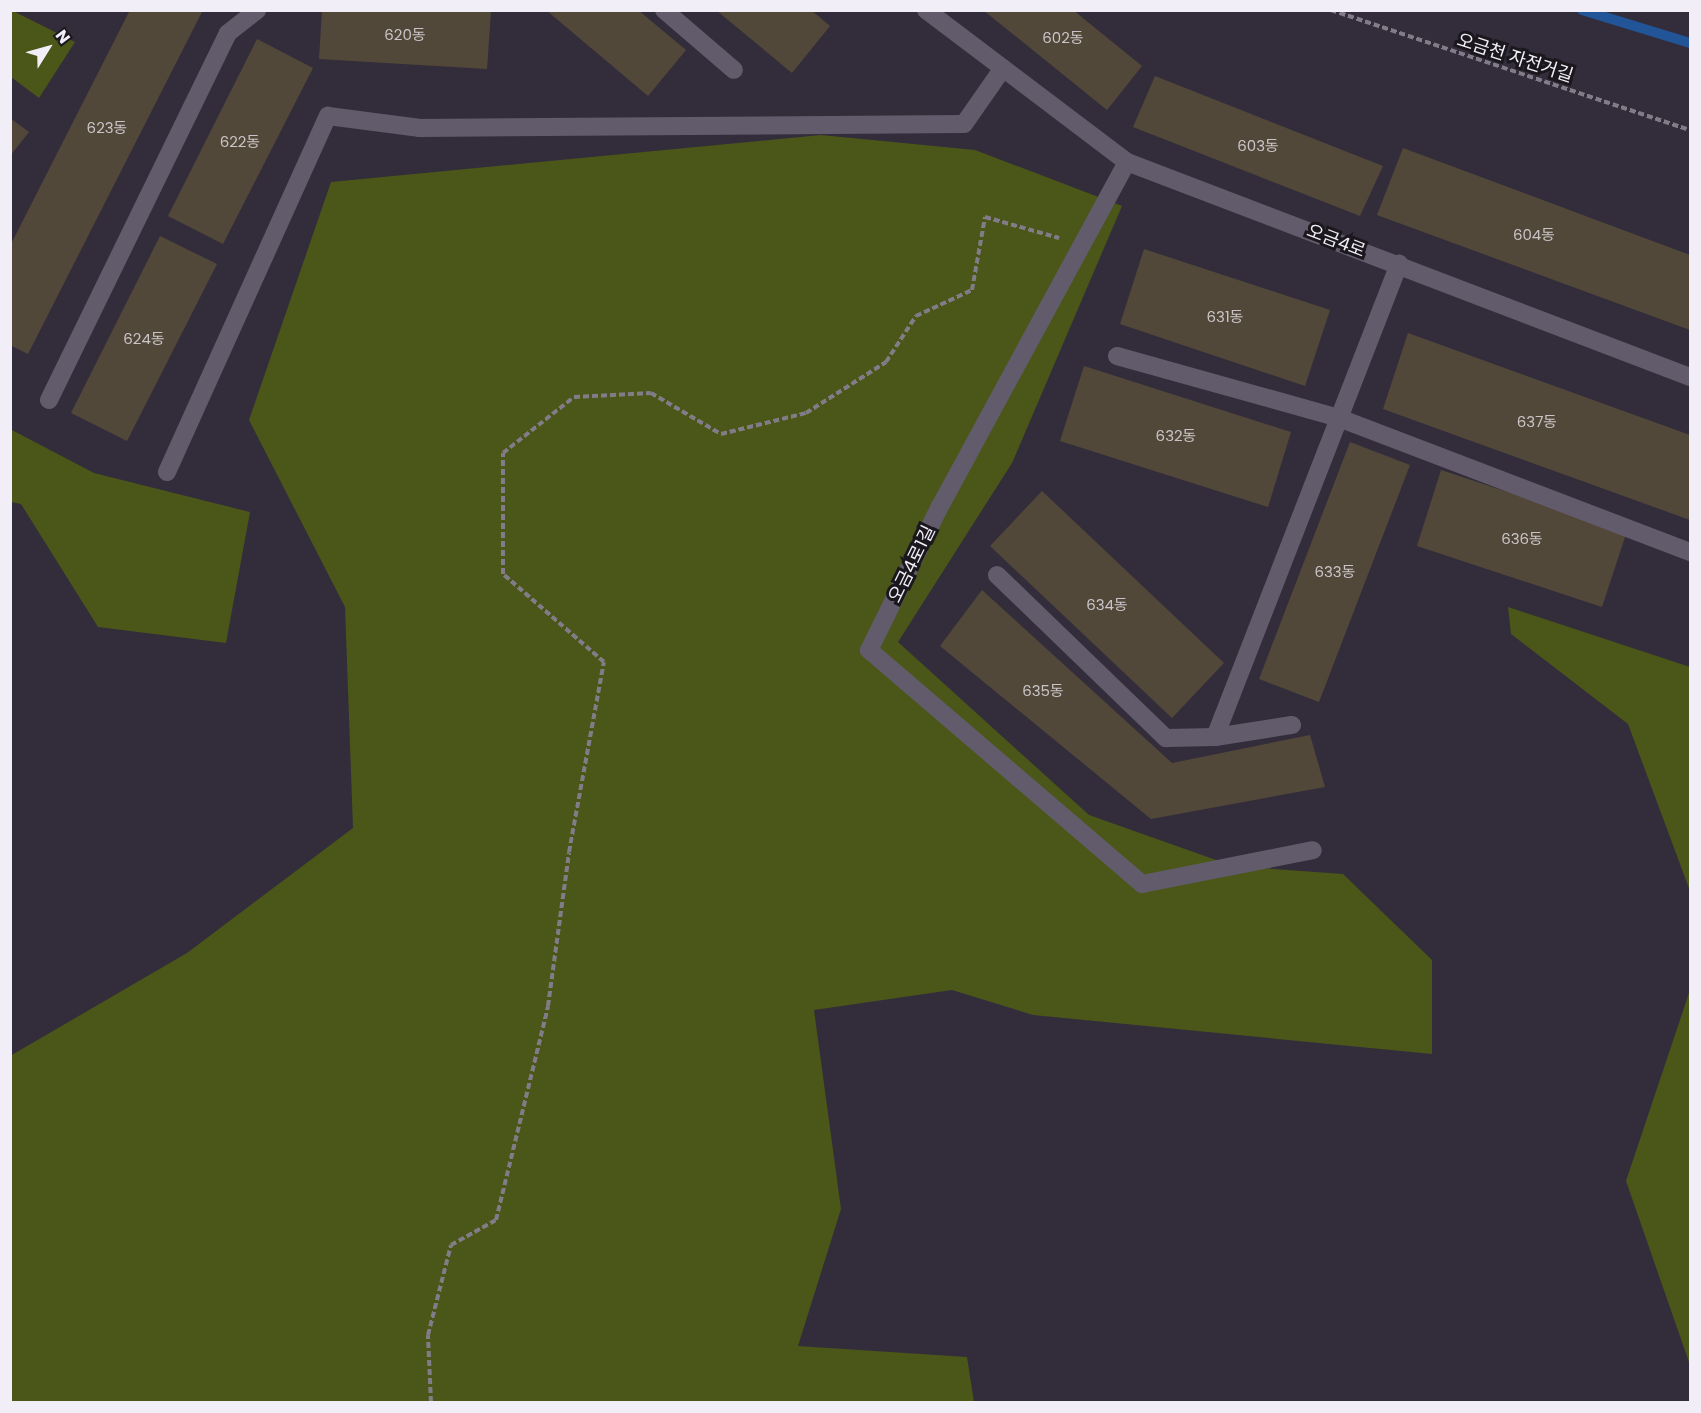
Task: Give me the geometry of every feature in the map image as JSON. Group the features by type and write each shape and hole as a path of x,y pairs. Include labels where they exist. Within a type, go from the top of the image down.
{"street":[{"path":"49,400 228,33 257,10"},
{"path":"664,10 734,70"},
{"name":"오금4로","path":"926,10 1127,162 1690,377"},
{"path":"167,472 328,116 420,128 964,124 1003,68"},
{"name":"오금4로1길","path":"1127,162 869,650 1142,884 1313,850"},
{"path":"1215,737 1399,264"},
{"path":"1117,356 1339,418 1690,552"},
{"path":"997,575 1166,738 1215,737 1293,725"}],"path":[{"name":"오금천 자전거길","path":"1331,10 1690,130"},
{"path":"431,1402 428,1335 451,1245 496,1220 548,1006 569,852 604,662 502,574 503,453 574,397 651,393 721,434 806,413 886,362 916,316 972,290 985,217 1082,244"}],"green space":[{"path":"11,10 75,42 39,98 11,77"},
{"path":"821,135 975,150 1122,206 1012,463 898,642 1089,815 1233,866 1343,874 1432,960 1432,1054 1033,1015 952,990 814,1010 841,1209 798,1346 967,1357 974,1402 11,1402 10,1056 187,953 353,828 345,607 249,420 331,182"},
{"path":"10,429 94,473 250,512 226,643 98,627 21,504 11,502"},
{"path":"1508,607 1690,667 1690,891 1628,724 1511,634"},
{"path":"1690,990 1690,1365 1626,1181"}],"building":[{"path":"130,10 203,10 28,354 10,345 10,246"},
{"path":"322,10 491,11 487,69 319,59"},
{"path":"546,10 638,10 686,50 648,96"},
{"path":"716,10 811,10 830,26 792,73"},
{"path":"983,10 1073,10 1142,66 1107,110"},
{"path":"257,39 313,68 223,244 168,216"},
{"path":"1155,76 1383,166 1360,216 1133,127"},
{"path":"10,118 29,132 10,156"},
{"path":"1403,148 1690,255 1690,330 1377,215"},
{"path":"160,236 217,264 127,441 71,413"},
{"path":"1144,249 1330,310 1305,386 1120,324"},
{"path":"1408,333 1690,435 1690,520 1383,409"},
{"path":"1084,366 1291,432 1268,507 1060,441"},
{"path":"1350,442 1410,465 1319,702 1259,679"},
{"path":"1441,470 1627,531 1602,607 1417,546"},
{"path":"1042,491 1224,663 1172,718 990,546"},
{"path":"982,590 1172,763 1310,735 1325,787 1151,819 940,646"}],"waterway":[{"path":"1582,10 1690,43"}]}
